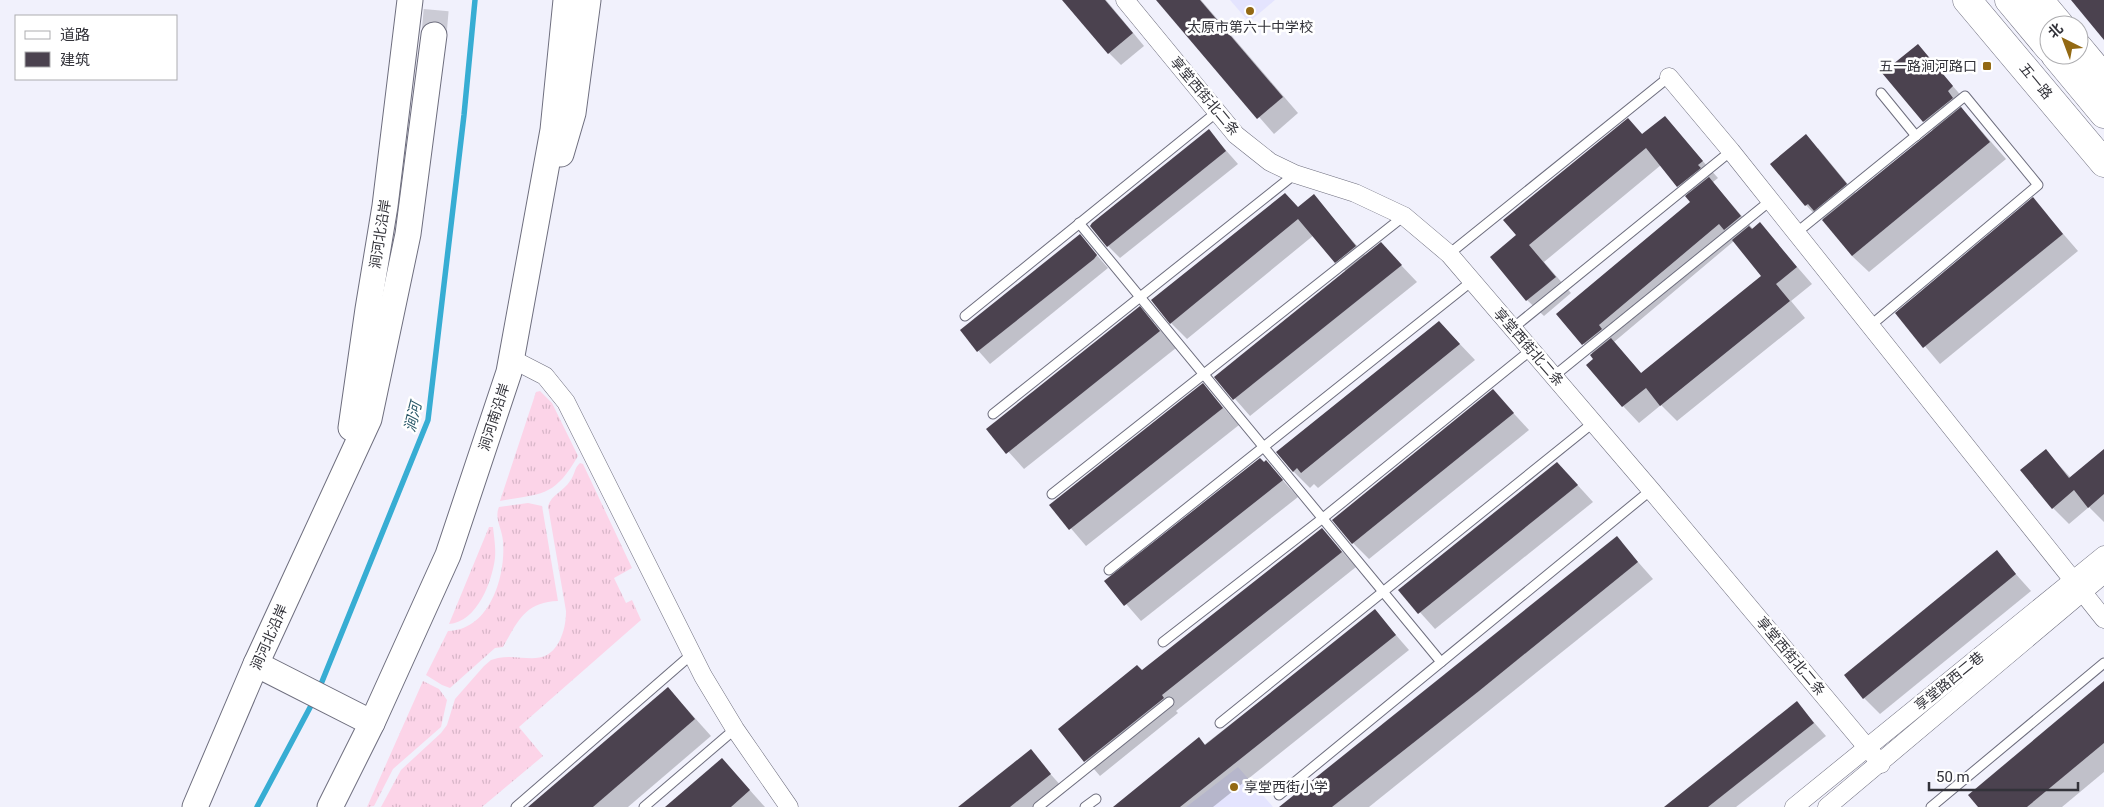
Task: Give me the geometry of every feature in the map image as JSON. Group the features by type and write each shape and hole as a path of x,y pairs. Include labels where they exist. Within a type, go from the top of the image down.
{"main road":[{"name":"五一路","path":"1967,0 2104,163"},
{"path":"2009,0 2039,36"},
{"path":"2039,0 2052,15"},
{"path":"2089,60 2104,78"},
{"path":"2063,65 2104,114"}],"street":[{"name":"涧河北沿岸","path":"346,468 368,309 385,206 410,0"},
{"name":"涧河南沿岸","path":"330,807 358,724 448,555 512,359 552,130 566,0"},
{"path":"531,254 573,113 588,0"},
{"name":"享堂西街北二条","path":"1124,0 1236,135 1254,150 1270,162 1295,174 1355,193 1404,216 1449,254 1652,490 1881,764"},
{"name":"涧河北沿岸","path":"195,807 264,676 346,468 369,418 408,234 434,35"},
{"path":"1669,77 1731,151 2104,620"},
{"path":"512,359 545,376 566,402 692,654 735,729 788,807"},
{"name":"享堂路西二巷","path":"1827,807 1881,764 2078,586 2104,554"},
{"name":"享堂路西二巷","path":"1794,807 1868,747 2078,586 2104,574"},
{"path":"264,676 358,724"}],"lane":[{"path":"1449,254 1669,77"},
{"path":"1881,93 1916,136"},
{"path":"1796,233 1965,96 2038,185 1870,326"},
{"path":"964,316 1217,112"},
{"path":"1513,328 1731,151"},
{"path":"993,414 1295,174"},
{"path":"1554,376 1770,201"},
{"path":"1052,494 1404,216"},
{"path":"1079,223 1441,662"},
{"path":"1109,570 1472,282"},
{"path":"1163,642 1324,518 1531,350"},
{"path":"1220,723 1594,422"},
{"path":"1279,795 1652,490"},
{"path":"516,807 692,654"},
{"path":"1931,807 2104,663"},
{"path":"1038,807 1169,702"},
{"path":"644,807 735,729"},
{"path":"1086,807 1096,799"}],"shaded area":[{"name":"太原市第六十中学校","path":"1230,0 1275,0 1249,22"},
{"name":"享堂西街小学","path":"1238,767 1273,807 1186,807"}],"green space":[{"path":"540,391 552,403 578,456 562,479 546,491 500,501 536,392"},
{"path":"580,463 583,464 632,568 614,578 626,603 632,600 641,620 519,727 543,756 482,807 381,807 401,770 441,733 447,725 455,699 484,666 491,660 498,658 539,658 547,655 559,642 566,619 566,611 548,506 552,499 570,481"},
{"path":"528,503 542,506 558,601 547,602 530,609 518,621 503,647 495,648 450,688 442,685 426,675 448,631 463,628 475,621 485,611 498,585 503,555 503,541 497,515 499,507"},
{"path":"489,527 493,527 495,554 487,589 475,609 468,616 459,622 449,624"},
{"path":"423,681 439,689 447,700 441,727 393,769 374,806 367,807"}],"building":[{"path":"1062,0 1105,0 1133,33 1108,54"},
{"path":"1156,0 1200,0 1283,97 1257,119"},
{"path":"2071,0 2104,0 2104,40 2089,22 2089,15 2083,15"},
{"path":"1918,44 1953,86 1948,91 1953,98 1923,122 1882,73"},
{"path":"1961,107 1990,142 1852,256 1822,220"},
{"path":"1665,116 1703,161 1698,165 1701,168 1677,187 1646,148 1529,245 1556,277 1526,301 1490,257 1516,235 1503,220 1628,118 1642,134"},
{"path":"1209,129 1226,151 1107,247 1090,226 1092,223"},
{"path":"1806,134 1847,184 1814,211 1808,204 1805,206 1770,164"},
{"path":"1709,177 1741,216 1724,230 1719,224 1599,325 1602,329 1582,345 1556,314 1690,202 1685,196"},
{"path":"1285,193 1298,207 1314,194 1356,246 1335,263 1298,219 1170,324 1151,300"},
{"path":"2033,197 2063,234 1923,348 1895,313"},
{"path":"1760,222 1797,267 1776,284 1790,301 1660,406 1646,388 1622,407 1586,365 1593,359 1590,355 1611,338 1641,373 1761,276 1732,240 1749,226 1752,229"},
{"path":"1080,234 1097,255 1094,259 977,352 960,330"},
{"path":"1381,242 1402,265 1233,400 1214,377"},
{"path":"1140,306 1160,331 1006,454 986,429"},
{"path":"1439,321 1460,344 1301,473 1297,468 1293,472 1276,452"},
{"path":"1203,383 1223,408 1069,530 1049,505"},
{"path":"1493,389 1514,413 1352,544 1332,520"},
{"path":"2046,449 2069,478 2104,449 2104,494 2088,508 2074,490 2052,509 2020,470"},
{"path":"1260,458 1264,462 1266,460 1283,480 1124,606 1104,581"},
{"path":"1557,462 1578,485 1418,614 1398,590"},
{"path":"1322,528 1342,552 1162,695 1164,698 1084,762 1058,729 1137,665 1142,670"},
{"path":"1617,536 1638,562 1479,691 1332,807 1279,807"},
{"path":"1997,550 2016,574 1863,699 1844,675"},
{"path":"1375,609 1396,635 1180,807 1113,807 1199,737 1205,745"},
{"path":"2104,681 2104,743 2027,807 1978,807 1968,795"},
{"path":"668,687 695,719 593,807 528,807"},
{"path":"1797,701 1814,723 1708,807 1664,807"},
{"path":"1031,749 1051,774 1010,807 958,807"},
{"path":"722,758 750,790 731,807 665,807"}],"waterway":[{"name":"涧河","path":"319,689 428,420 464,115 475,0"},
{"name":"涧河","path":"257,807 314,700"}],"tunnel":[{"path":"434,35 437,0"}],"place":[{"name":"太原市第六十中学校","path":"1250,11"},
{"name":"五一路涧河路口","path":"1987,66"},
{"name":"享堂西街小学","path":"1234,787"}]}
